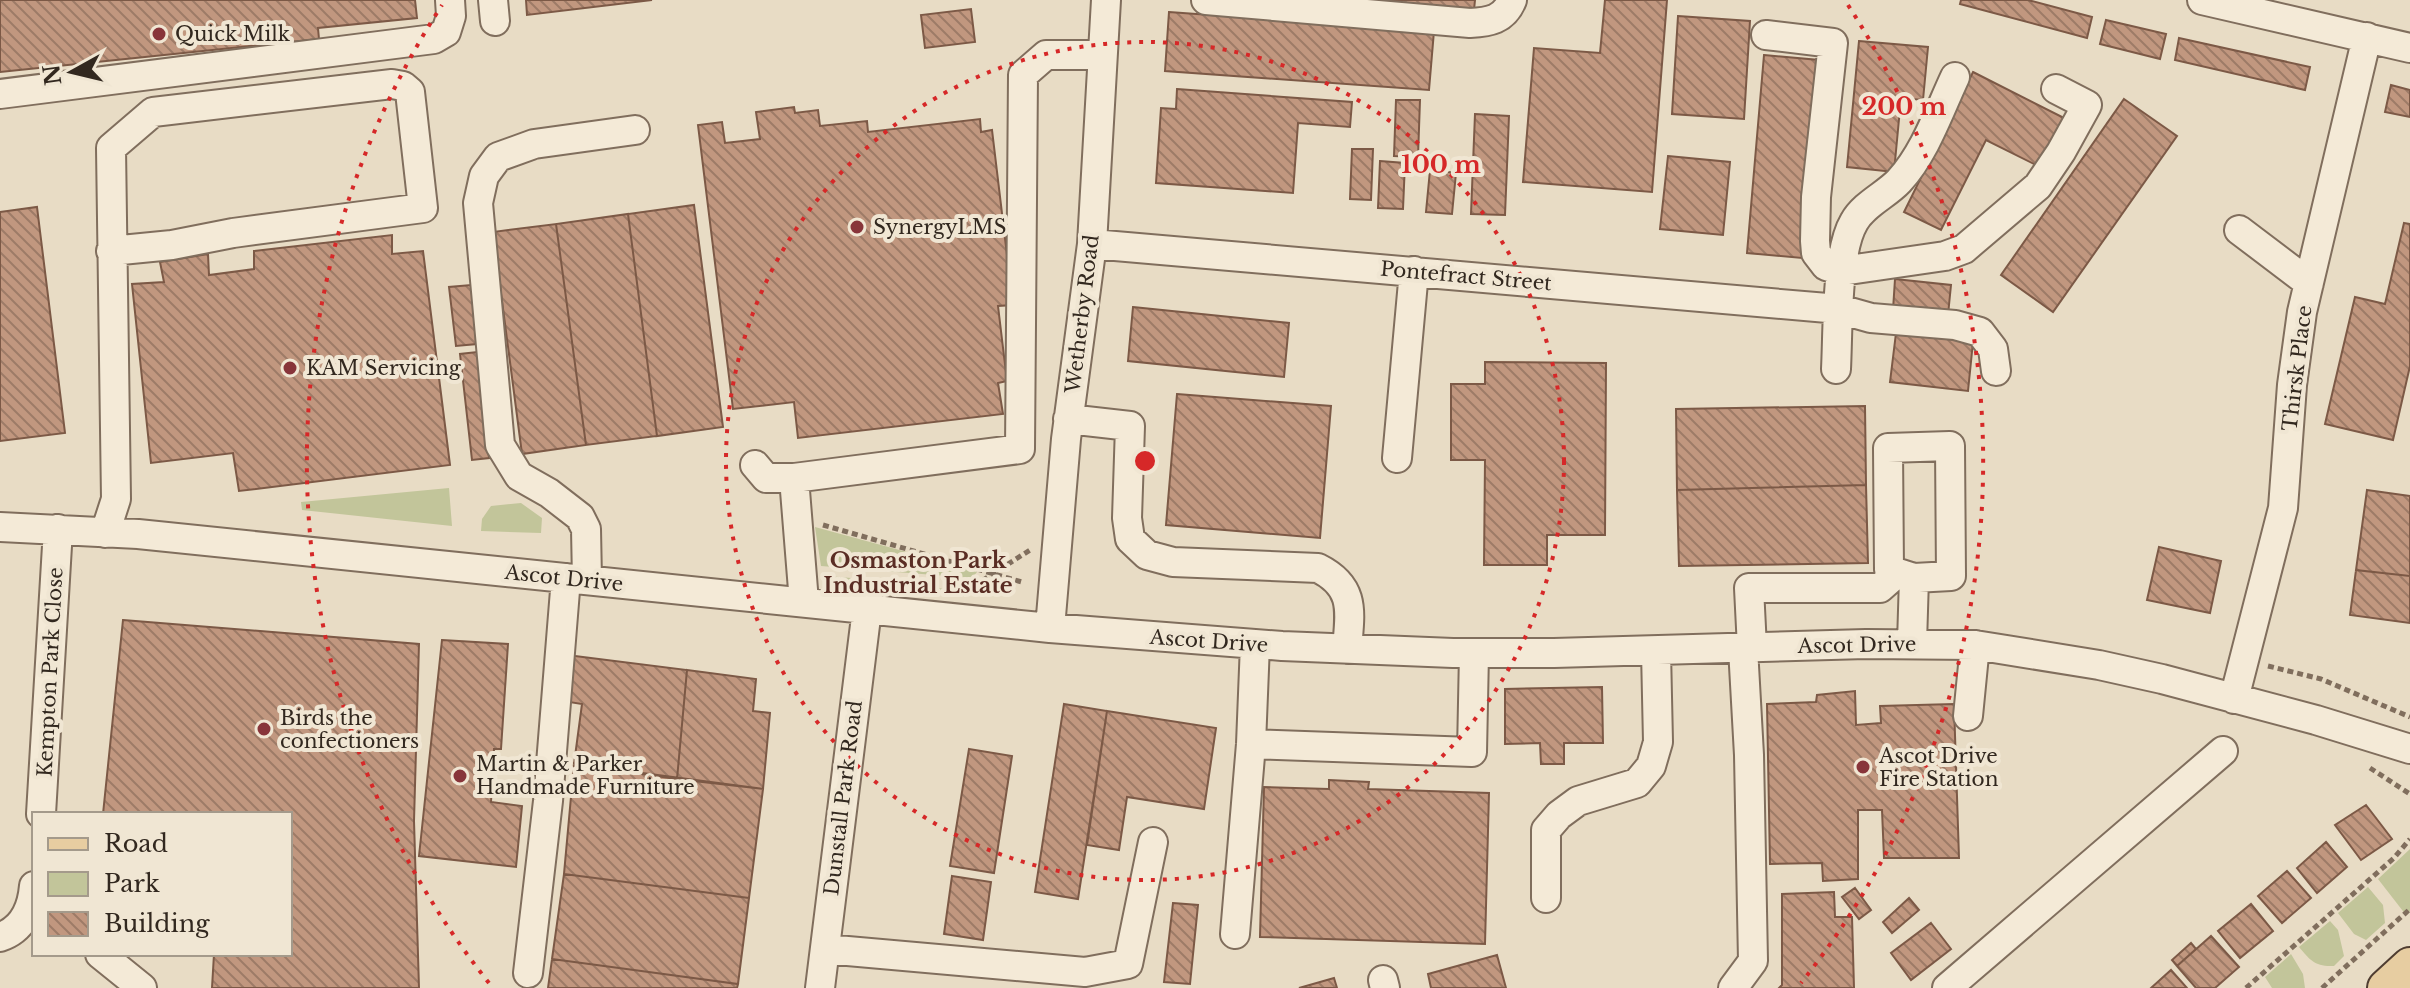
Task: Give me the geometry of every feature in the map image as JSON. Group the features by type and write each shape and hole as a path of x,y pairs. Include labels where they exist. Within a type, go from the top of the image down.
{"main road":[{"path":"2386,988 2410,966"}],"street":[{"path":"0,94 434,39 446,32 451,16 450,0"},
{"name":"Wetherby Road","path":"1050,628 1068,419 1092,244 1106,0"},
{"path":"1206,0 1470,23 1490,22 1503,15 1512,0"},
{"path":"2214,1 2410,48"},
{"path":"1766,35 1833,43 1816,197 1816,253 1826,266 1945,256 1964,249 2038,186 2061,152 2087,105 2056,89"},
{"name":"Thirsk Place","path":"2234,699 2283,508 2292,385 2302,312 2367,37"},
{"path":"755,465 766,478 794,478 1020,449 1023,75 1046,55 1102,55"},
{"path":"1836,369 1842,265 1854,222 1872,202 1900,180 1916,157 1955,77"},
{"path":"105,533 116,499 111,251 111,148 153,112 392,84 403,86 410,92 423,208 111,251"},
{"path":"528,973 576,579 586,529 580,517 549,493 519,476 500,445 478,203 484,176 498,157 534,144 635,130"},
{"path":"2239,230 2309,283"},
{"name":"Pontefract Street","path":"1092,244 1839,309 1871,318 1955,325 1980,332 1993,349 1996,371"},
{"path":"1397,458 1414,271"},
{"path":"1068,419 1130,426 1128,528 1130,539 1147,555 1173,562 1318,568 1332,575 1343,586 1351,611 1347,649"},
{"path":"1733,988 1753,961 1750,919 1749,588 1880,588 1906,576 1951,576 1950,446 1888,448 1889,570 1906,576"},
{"path":"794,478 804,602"},
{"name":"Ascot Drive","path":"0,527 105,533 1050,628 1255,644 1474,653 1912,643 1975,645 2099,665 2316,720 2410,749"},
{"name":"Kempton Park Close","path":"41,812 58,529"},
{"path":"1906,576 1912,643"},
{"name":"Dunstall Park Road","path":"820,988 867,609"},
{"path":"1235,934 1251,744 1255,644"},
{"path":"1968,716 1975,645"},
{"path":"1546,898 1546,830 1578,801 1637,783 1651,766 1658,742 1656,651"},
{"path":"1251,744 1472,752 1474,653"},
{"path":"1947,988 2223,751"},
{"path":"825,949 1085,972 1128,964 1153,842"},
{"path":"0,937 8,935 20,925 32,901"},
{"path":"102,956 142,988"}],"path":[{"path":"798,523 812,522 1022,582"},
{"path":"974,586 1034,547 1056,547"},
{"path":"2243,660 2321,679 2410,717"},
{"path":"2246,988 2394,858 2410,839"},
{"path":"2322,988 2410,909"}],"green space":[{"path":"449,488 452,526 302,510 301,502"},
{"path":"521,503 542,518 541,533 481,531 482,519 491,506"},
{"path":"815,527 977,572 972,578 821,566"},
{"path":"826,576 966,592 965,597 876,590"},
{"path":"2410,849 2410,911 2406,915 2378,879"},
{"path":"2368,887 2383,905 2385,923 2366,940 2354,934 2338,913"},
{"path":"2330,921 2338,930 2344,956 2334,966 2314,962 2299,947"},
{"path":"2291,954 2303,974 2305,988 2272,988 2265,977"}],"building":[{"name":"Quick Milk","path":"0,0 415,0 417,18 318,28 319,39 0,72"},
{"path":"526,0 652,0 527,15"},
{"path":"1356,0 1475,0 1474,10"},
{"path":"1605,0 1667,0 1652,192 1523,182 1534,48 1600,53"},
{"path":"1961,0 2028,0 2092,17 2087,38 1960,4"},
{"path":"971,9 975,42 925,48 921,15"},
{"path":"1169,12 1434,31 1429,90 1165,71"},
{"path":"1678,16 1750,21 1744,119 1672,114"},
{"path":"2106,20 2166,34 2160,59 2100,44"},
{"path":"2179,38 2310,67 2305,90 2175,60"},
{"path":"1859,41 1928,47 1923,100 1901,98 1894,172 1847,167"},
{"path":"1764,55 1819,60 1802,258 1747,253"},
{"path":"1973,72 2066,119 2042,168 1986,140 1941,230 1904,212"},
{"path":"2391,85 2410,90 2410,117 2385,112"},
{"path":"1177,89 1352,102 1350,127 1298,123 1293,193 1156,183 1161,108 1176,109"},
{"path":"2124,99 2177,136 2053,312 2001,275"},
{"path":"1396,100 1420,100 1418,157 1394,156"},
{"name":"SynergyLMS","path":"794,107 795,113 818,110 820,126 867,121 868,132 980,119 981,132 992,130 1013,305 998,306 1007,381 998,383 1003,414 798,438 794,402 733,409 698,125 722,122 725,143 760,139 756,112"},
{"path":"1475,114 1509,116 1505,215 1471,214"},
{"path":"1352,149 1373,149 1371,200 1350,199"},
{"path":"1668,156 1730,162 1723,235 1660,229"},
{"path":"1380,161 1405,163 1403,209 1378,208"},
{"path":"1430,170 1456,173 1452,214 1426,212"},
{"path":"694,205 723,427 657,436 628,214"},
{"path":"37,207 65,433 0,441 0,212"},
{"path":"628,214 657,436 586,445 556,224"},
{"path":"2404,223 2410,224 2410,366 2393,440 2325,424 2355,297 2385,304"},
{"path":"556,224 586,445 522,454 493,232"},
{"name":"KAM Servicing","path":"392,235 392,254 423,251 450,465 239,491 233,453 151,463 132,284 164,282 160,262 208,254 209,275 254,269 254,251"},
{"path":"1895,279 1951,285 1948,315 1893,310"},
{"path":"471,285 477,344 456,346 449,287"},
{"path":"1133,307 1289,323 1284,377 1128,361"},
{"path":"1896,333 1973,342 1968,391 1890,382"},
{"path":"477,352 489,458 472,460 460,354"},
{"path":"1485,362 1606,363 1605,535 1547,535 1547,565 1484,565 1485,460 1451,460 1451,384 1485,384"},
{"path":"1177,394 1331,406 1320,538 1166,525"},
{"path":"1865,406 1866,485 1677,490 1676,409"},
{"path":"1866,485 1868,563 1679,566 1677,490"},
{"path":"2367,490 2410,496 2410,576 2356,570"},
{"path":"2159,547 2221,561 2210,613 2147,600"},
{"path":"2356,570 2410,576 2410,623 2350,615"},
{"name":"Birds the confectioners","path":"123,620 419,644 414,821 419,988 212,988 214,956 292,956 292,812 103,812"},
{"name":"Martin & Parker Handmade Furniture","path":"442,640 508,644 501,749 494,749 491,802 522,806 516,867 419,856"},
{"path":"567,655 687,670 677,779 574,764 582,704 563,701"},
{"path":"687,670 756,679 753,711 770,713 763,789 677,779"},
{"path":"1602,687 1603,743 1564,743 1564,764 1541,764 1540,743 1505,744 1505,689"},
{"name":"Ascot Drive Fire Station","path":"1855,691 1856,725 1881,723 1880,706 1954,704 1959,858 1884,858 1882,810 1858,810 1858,879 1823,881 1822,863 1770,864 1767,704 1816,702 1817,695"},
{"path":"1064,704 1107,711 1078,899 1035,892"},
{"path":"1107,711 1216,728 1204,809 1127,797 1119,850 1087,845"},
{"path":"969,749 1012,756 994,873 950,866"},
{"path":"574,764 763,789 749,898 564,874"},
{"path":"1329,780 1369,782 1368,789 1489,793 1485,944 1260,937 1264,787 1329,789"},
{"path":"2366,805 2392,839 2361,860 2335,825"},
{"path":"2326,842 2347,867 2317,893 2297,868"},
{"path":"2287,871 2311,898 2282,923 2258,896"},
{"path":"564,874 749,898 738,984 552,959"},
{"path":"952,876 991,882 983,940 944,934"},
{"path":"1855,888 1871,910 1859,919 1842,897"},
{"path":"1834,892 1835,917 1852,917 1854,988 1779,988 1782,985 1782,894"},
{"path":"1909,898 1919,910 1892,933 1883,922"},
{"path":"1173,903 1198,905 1190,984 1164,982"},
{"path":"2251,904 2273,931 2240,958 2218,931"},
{"path":"1931,923 1951,949 1911,980 1891,953"},
{"path":"2211,936 2239,967 2215,988 2196,988 2177,966"},
{"path":"2191,943 2196,949 2177,966 2172,960"},
{"path":"1497,955 1506,988 1431,988 1428,974"},
{"path":"552,959 738,984 737,988 548,988"},
{"path":"2171,970 2187,988 2151,988"},
{"path":"1334,978 1337,988 1299,988"}],"place":[{"name":"Quick Milk","path":"159,34"},
{"name":"SynergyLMS","path":"857,227"},
{"name":"KAM Servicing","path":"290,368"},
{"name":"Birds the confectioners","path":"264,729"},
{"name":"Ascot Drive Fire Station","path":"1863,767"},
{"name":"Martin & Parker Handmade Furniture","path":"460,776"}],"district":[{"name":"Osmaston Park Industrial Estate","path":"918,572"}]}
